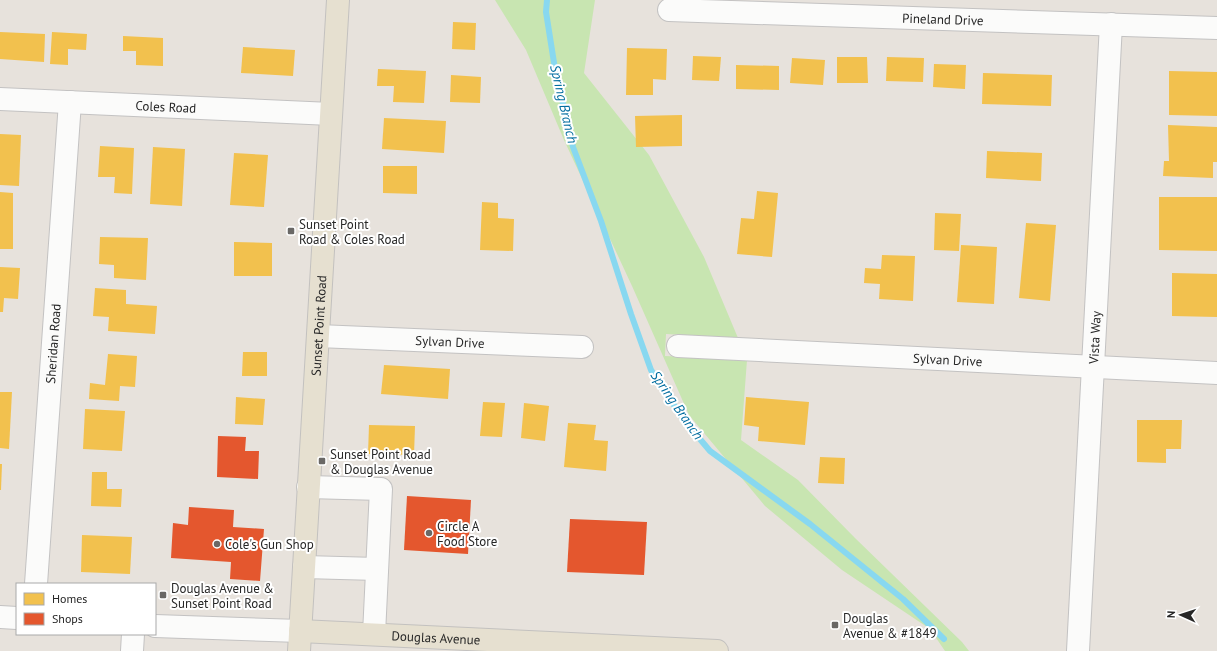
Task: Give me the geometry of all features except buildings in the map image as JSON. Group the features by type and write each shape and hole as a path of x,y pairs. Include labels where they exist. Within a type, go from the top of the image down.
{"main road":[{"name":"Sunset Point Road","path":"299,641 338,0"},
{"name":"Douglas Avenue","path":"299,641 374,634 717,651"}],"street":[{"name":"Pineland Drive","path":"669,10 1217,28"},
{"name":"Vista Way","path":"1078,651 1111,24"},
{"name":"Coles Road","path":"0,99 331,114"},
{"name":"Sheridan Road","path":"36,583 70,102"},
{"name":"Sylvan Drive","path":"318,336 582,347"},
{"name":"Sylvan Drive","path":"678,346 1217,373"},
{"path":"308,487 380,490 374,634"},
{"path":"304,567 377,569"},
{"path":"0,617 16,618"},
{"name":"Douglas Avenue","path":"156,626 299,641"},
{"path":"132,651 133,635"}],"green space":[{"path":"495,0 595,0 584,73 649,155 704,257 738,338 666,334 665,356 747,360 741,440 798,480 855,538 962,642 969,651 945,651 930,629 842,570 765,506 689,415 632,286 564,140 526,50"}],"waterway":[{"name":"Spring Branch","path":"547,0 546,12 555,69 573,147 601,221 651,370 683,419 710,451 810,524 903,599 944,639"}],"place":[{"name":"Sunset Point Road & Coles Road","path":"291,231"},
{"name":"Sunset Point Road & Douglas Avenue","path":"322,461"},
{"name":"Circle A Food Store","path":"429,533"},
{"name":"Cole's Gun Shop","path":"217,544"},
{"name":"Douglas Avenue & Sunset Point Road","path":"163,595"},
{"name":"Douglas Avenue & #1849","path":"835,625"}]}
